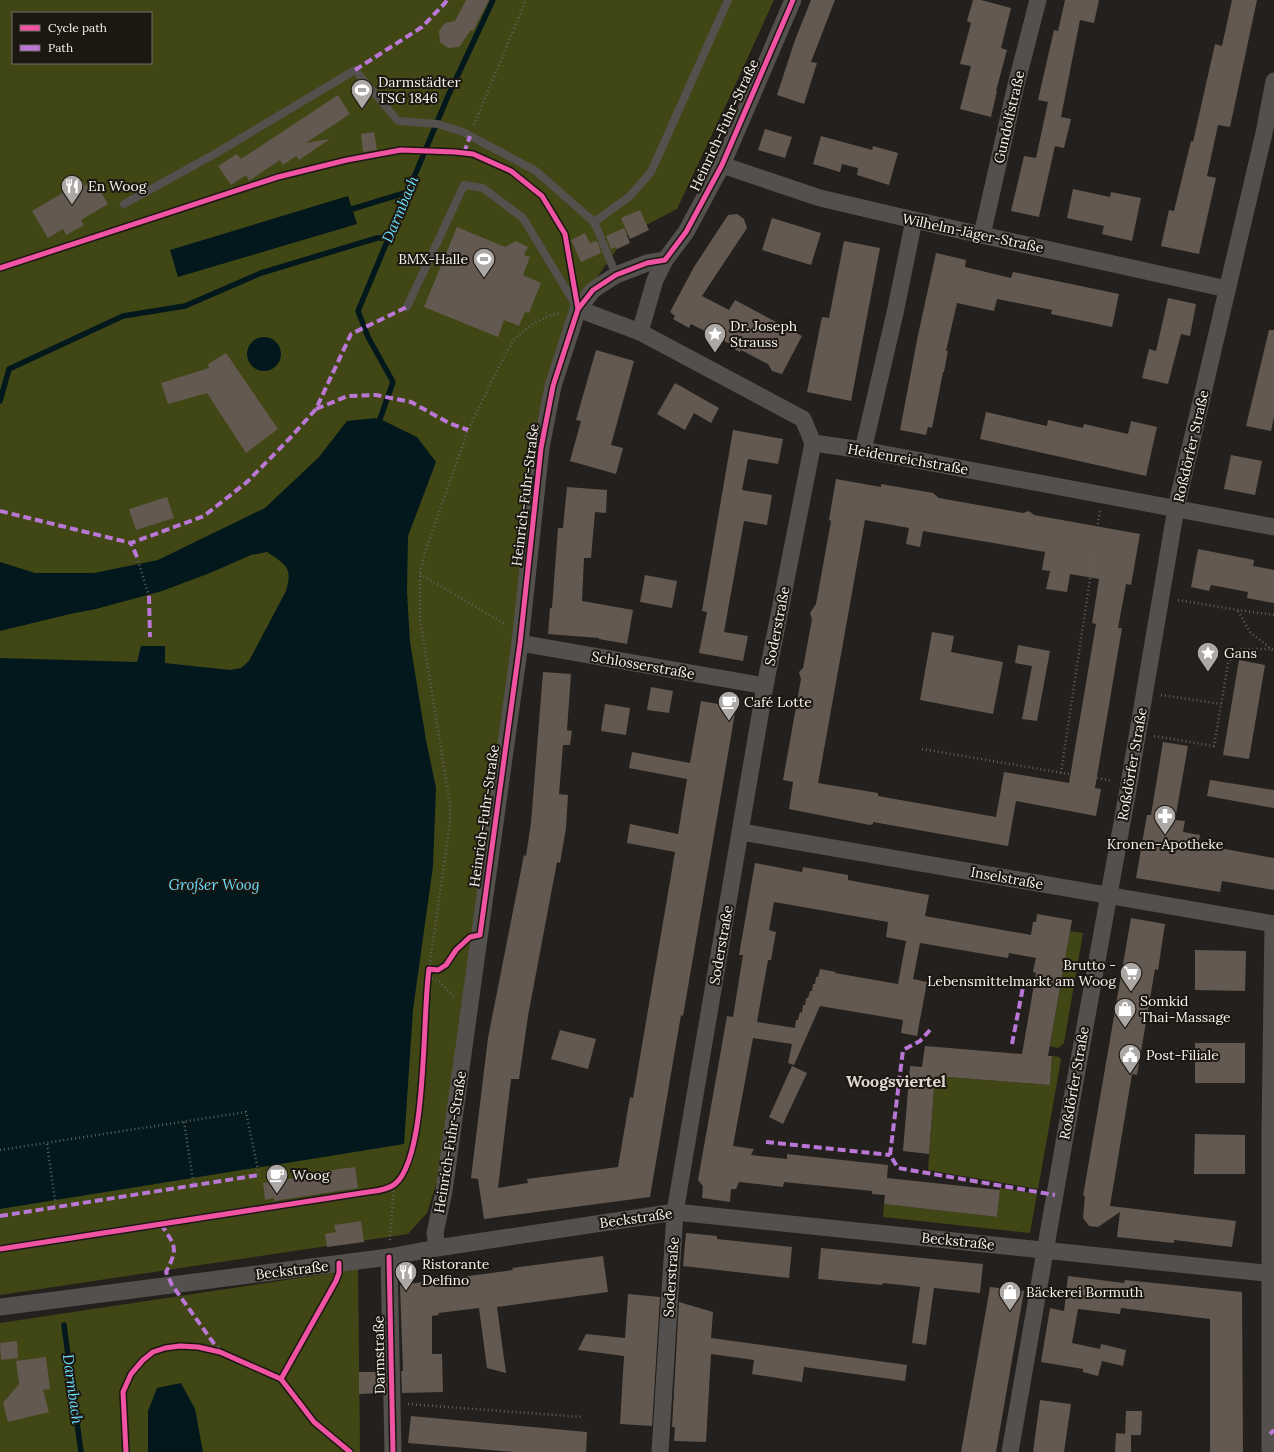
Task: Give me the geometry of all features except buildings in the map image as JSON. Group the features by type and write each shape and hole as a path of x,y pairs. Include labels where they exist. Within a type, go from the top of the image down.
{"street":[{"name":"Heinrich-Fuhr-Straße","path":"640,332 655,280 665,260 686,232 722,165 793,0"},
{"name":"Gundolfstraße","path":"982,235 1016,85 1038,0"},
{"name":"Roßdörfer Straße","path":"1010,1452 1044,1250 1138,733 1176,508 1227,289 1269,134 1274,81"},
{"name":"Wilhelm-Jäger-Straße","path":"722,165 820,198 1227,289"},
{"path":"863,450 895,312 914,220"},
{"name":"Heinrich-Fuhr-Straße","path":"437,1248 435,1233 444,1191 521,638 541,448 553,386 578,308 593,290 616,275 647,263 665,260"},
{"path":"578,308 640,332 803,420 813,442"},
{"name":"Heidenreichstraße","path":"813,442 1274,527"},
{"name":"Soderstraße","path":"660,1452 675,1212 765,686 813,442"},
{"name":"Schlosserstraße","path":"521,638 765,686"},
{"name":"Inselstraße","path":"741,832 1273,924"},
{"path":"1270,1452 1273,924"},
{"name":"Beckstraße","path":"0,1307 389,1257 437,1248 675,1212 1272,1274"},
{"name":"Darmstraße","path":"389,1257 393,1452"}],"lane":[{"path":"594,222 629,197 651,172 728,0"},
{"path":"124,204 213,155 356,70 398,121 438,124 466,134 536,171 594,222 616,275"},
{"path":"407,307 464,185 483,188 523,218 578,308"},
{"path":"0,1249 368,1192"}],"path":[{"path":"466,134 526,0"},
{"path":"432,969 450,822 450,805 420,619 420,573 468,430 502,360 514,340 531,325 549,316 578,308"},
{"path":"1061,773 1094,552"},
{"path":"138,557 149,596"},
{"path":"420,573 521,638"},
{"path":"1161,597 1274,615"},
{"path":"1238,610 1250,632 1273,650"},
{"path":"1138,733 1214,746 1228,664 1233,655 1240,649 1273,650"},
{"path":"1145,692 1221,704"},
{"path":"922,749 1070,774"},
{"path":"428,977 438,980 468,1010"},
{"path":"0,1150 47,1144 246,1112 259,1175"},
{"path":"184,1122 194,1186"},
{"path":"47,1144 56,1207"},
{"path":"389,1257 394,1185"},
{"path":"392,1402 582,1418"}],"green space":[{"path":"0,0 774,0 677,209 627,235 573,311 533,454 516,650 442,1166 427,1213 408,1234 0,1295"},
{"path":"1070,931 1083,933 1064,1043 1058,1048 1050,1046"},
{"path":"1052,1056 1059,1057 1061,1060 1038,1189 928,1170 935,1076 1050,1085"},
{"path":"1000,1188 1037,1194 1030,1233 883,1217 884,1204 997,1217"},
{"path":"358,1269 360,1452 0,1452 0,1323"}],"water":[{"path":"348,196 357,224 178,277 170,250"},
{"path":"267,337 274,339 279,344 281,354 279,364 274,369 261,371 254,369 249,364 247,351 249,344 254,339"},
{"name":"Großer Woog","path":"375,418 417,437 436,462 408,536 407,592 410,642 426,740 436,788 433,866 413,1010 404,1144 0,1209 0,658 137,662 141,646 165,646 165,663 230,670 241,668 249,661 286,591 289,577 286,567 267,552 251,555 210,573 162,591 96,609 0,631 0,562 35,573 94,573 158,560 265,508 319,457 347,421"},
{"path":"181,1383 195,1409 203,1452 148,1452 148,1411 157,1388"}],"waterway":[{"name":"Darmbach","path":"380,419 393,382 368,337 358,311 448,96 493,0"},
{"path":"352,209 408,192"},
{"path":"0,401 9,369 123,316 185,306 261,273 377,238 389,238"},
{"name":"Darmbach","path":"64,1325 81,1452"}],"marked path":[{"path":"355,70 422,27 447,0"},
{"path":"464,153 470,136"},
{"path":"137,557 131,543 204,516 247,482 316,409 351,334 407,307"},
{"path":"316,409 348,396 376,395 411,402 449,423 468,430"},
{"path":"0,511 131,543"},
{"path":"149,596 150,637"},
{"path":"1012,1044 1023,987"},
{"path":"930,1030 920,1041 903,1050 890,1155 898,1168 1055,1195"},
{"path":"766,1142 890,1155"},
{"path":"0,1216 259,1175"},
{"path":"161,1224 170,1237 174,1247 173,1257 166,1272 172,1285 220,1352"},
{"path":"1270,1434 1274,1430"}],"cycle path":[{"path":"0,1249 378,1191 389,1188 395,1184 406,1169 413,1145 422,1083 429,969 438,970 446,965 456,950 470,937 480,935 520,643 541,448 553,386 578,309 593,290 616,275 647,263 665,260 686,232 722,165 793,0"},
{"path":"0,268 278,177 347,160 401,150 455,152 473,154 511,171 542,196 565,234 578,309"},
{"path":"389,1257 393,1452"},
{"path":"281,1379 336,1281 339,1273 339,1263"},
{"path":"126,1452 123,1392 131,1374 143,1360 153,1352 165,1348 180,1346 198,1347 220,1352 281,1379 314,1422 350,1452"}],"place":[{"name":"Darmstädter TSG 1846","path":"362,110"},
{"name":"En Woog","path":"72,206"},
{"name":"BMX-Halle","path":"484,278"},
{"name":"Dr. Joseph Strauss","path":"715,354"},
{"name":"Gans","path":"1208,672"},
{"name":"Café Lotte","path":"729,722"},
{"name":"Kronen-Apotheke","path":"1165,836"},
{"name":"Brutto - Lebensmittelmarkt am Woog","path":"1131,992"},
{"name":"Somkid Thai-Massage","path":"1125,1028"},
{"name":"Post-Filiale","path":"1130,1074"},
{"name":"Woog","path":"277,1194"},
{"name":"Ristorante Delfino","path":"406,1292"},
{"name":"Bäckerei Bormuth","path":"1010,1312"}],"district":[{"name":"Woogsviertel","path":"896,1081"}]}
